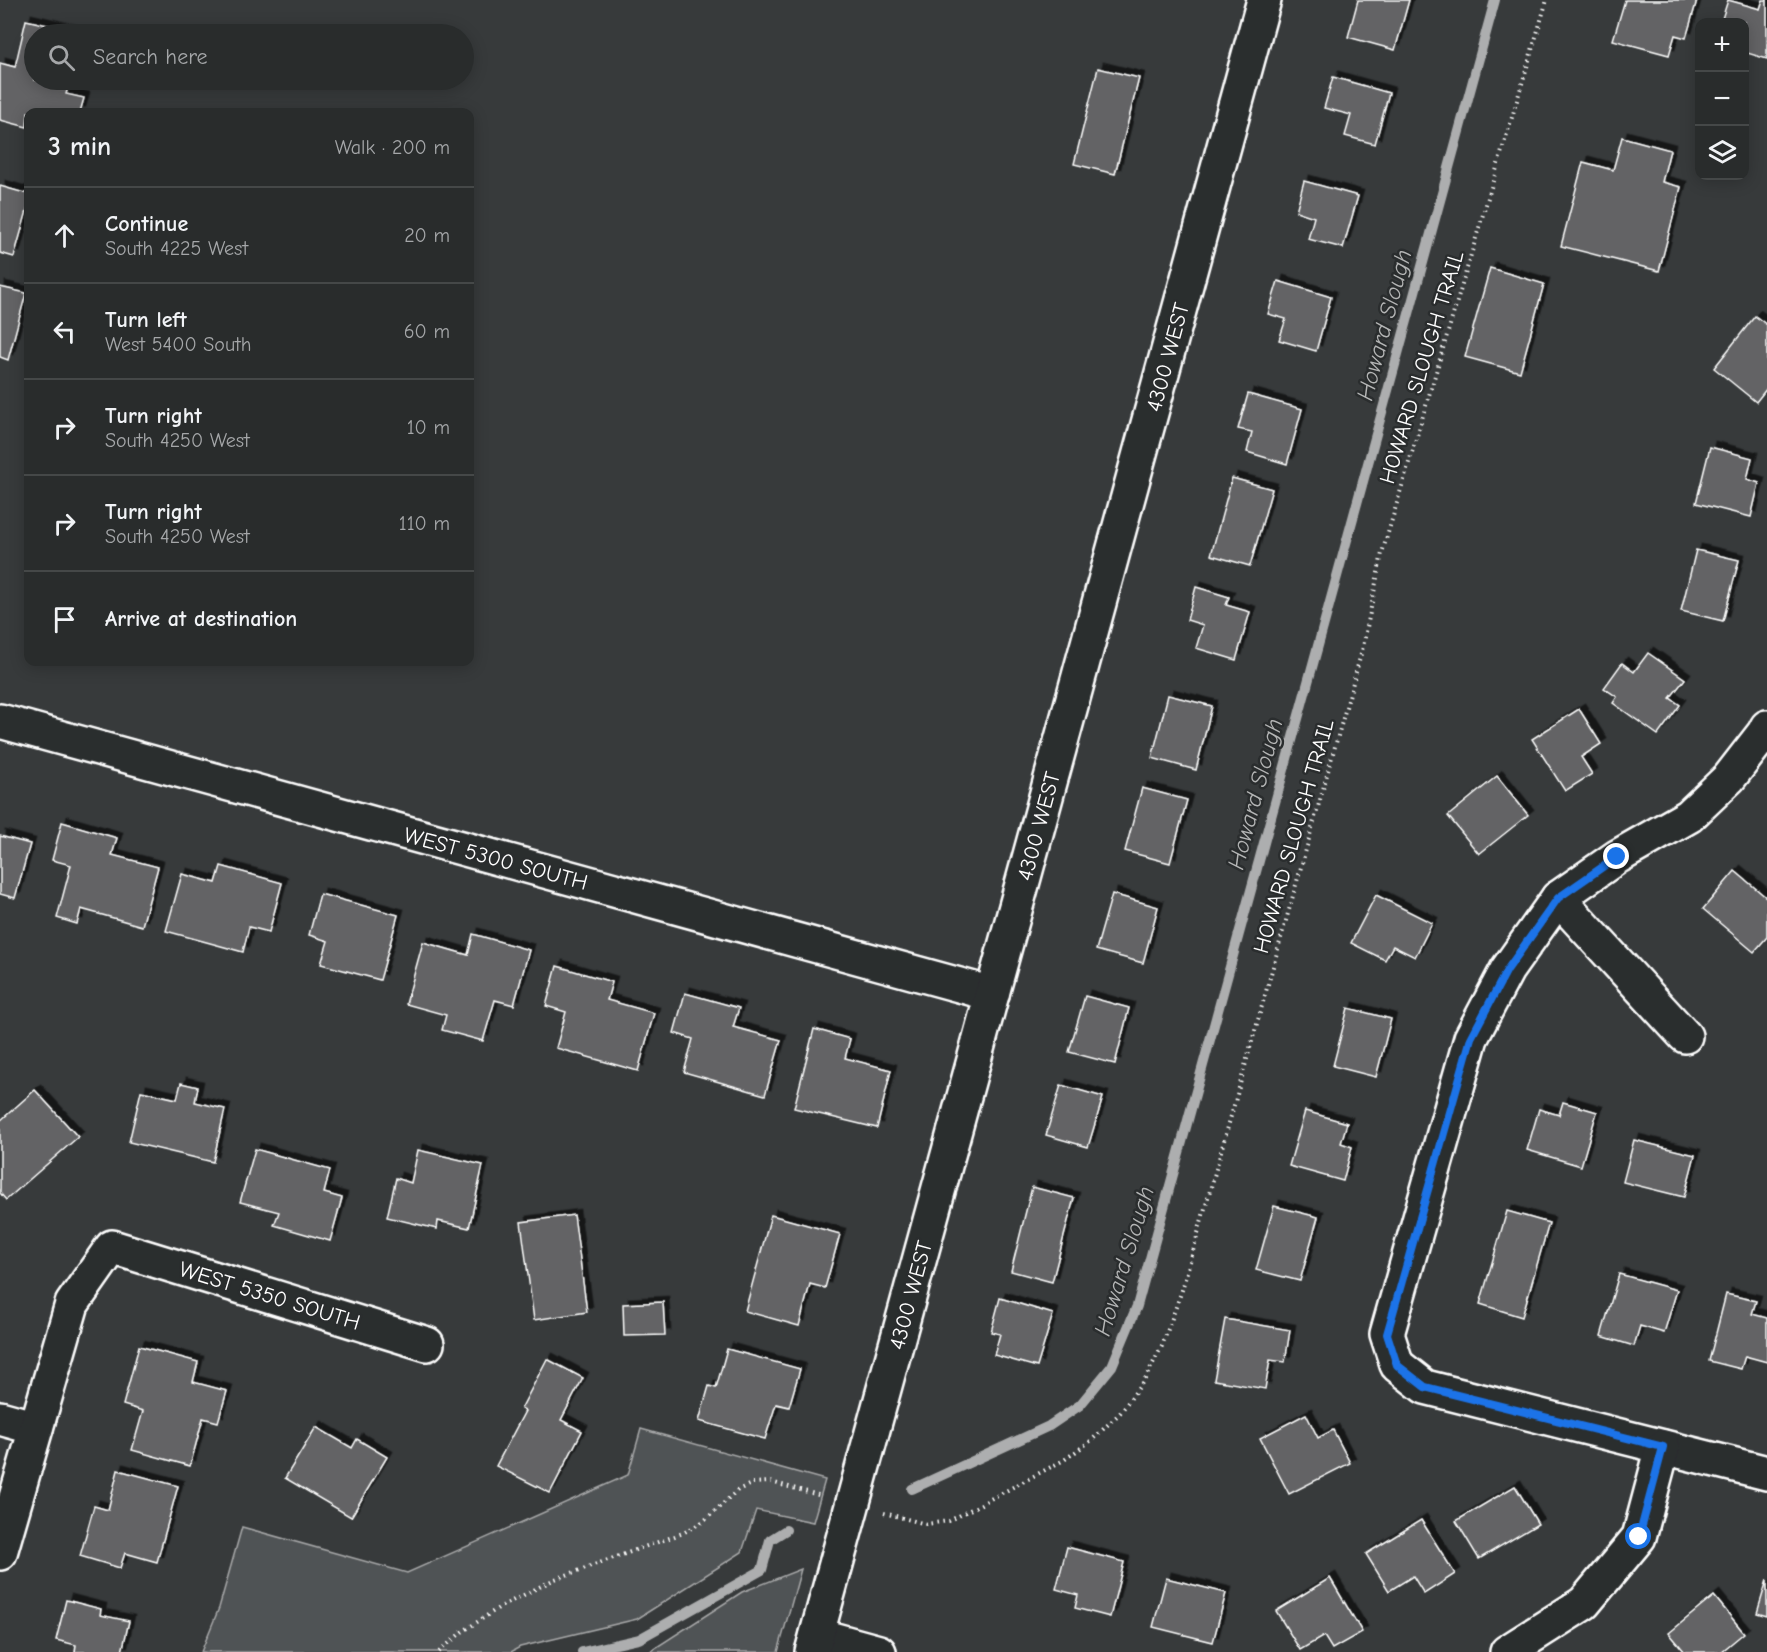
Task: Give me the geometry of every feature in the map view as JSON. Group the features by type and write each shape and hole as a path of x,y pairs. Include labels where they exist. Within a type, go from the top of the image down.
{"street":[{"name":"4300 WEST","path":"814,1644 1264,0"},
{"name":"WEST 5300 SOUTH","path":"0,721 992,994"},
{"path":"1767,727 1729,778 1689,816 1617,857 1558,898 1507,970 1471,1038 1387,1334 1397,1365 1425,1387 1767,1473"},
{"path":"1558,898 1685,1036"},
{"name":"WEST 5350 SOUTH","path":"36,1428 72,1304 112,1247 427,1344"},
{"path":"0,1418 36,1428 0,1553"},
{"path":"1507,1652 1584,1603 1639,1537 1663,1447"},
{"path":"814,1644 879,1652"}],"path":[{"name":"HOWARD SLOUGH TRAIL","path":"887,1513 926,1524 949,1521 1064,1460 1092,1440 1120,1413 1146,1379 1162,1346 1185,1278 1363,646 1382,554 1547,0"},
{"path":"439,1652 462,1632 500,1607 555,1579 683,1533 704,1521 738,1490 753,1483 771,1482 822,1496"}],"shaded area":[{"path":"641,1429 825,1480 813,1522 756,1510 742,1552 637,1619 520,1647 511,1652 201,1652 219,1608 242,1527 407,1573 628,1475"},
{"path":"801,1569 778,1652 649,1652 742,1592"}],"building":[{"path":"1358,0 1409,0 1395,50 1348,37"},
{"path":"1625,0 1697,0 1686,38 1675,35 1669,55 1613,40"},
{"path":"1728,0 1760,9 1763,0 1767,0 1767,59 1749,54 1749,18 1722,18"},
{"path":"26,20 43,24 25,24"},
{"path":"24,29 24,90 67,90 66,94 84,98 81,108 24,108 24,126 0,120 0,63 15,67"},
{"path":"1098,68 1139,78 1115,174 1074,164"},
{"path":"1333,77 1389,93 1375,144 1345,136 1351,115 1324,108"},
{"path":"1622,137 1670,150 1662,182 1681,187 1659,271 1561,246 1583,162 1613,170"},
{"path":"1304,181 1358,196 1343,248 1308,239 1314,217 1296,211"},
{"path":"0,186 24,193 24,221 14,257 0,253"},
{"path":"1490,268 1544,284 1520,372 1465,357"},
{"path":"1278,281 1331,297 1316,351 1279,340 1286,319 1268,314"},
{"path":"0,287 24,293 24,300 8,360 0,357"},
{"path":"1755,316 1767,325 1767,388 1756,402 1714,368"},
{"path":"1248,394 1302,409 1287,464 1247,452 1252,432 1238,429"},
{"path":"1710,447 1752,458 1747,479 1759,483 1751,517 1696,503"},
{"path":"1232,478 1272,489 1250,566 1211,555"},
{"path":"1696,550 1739,560 1723,621 1681,611"},
{"path":"1196,587 1229,597 1226,605 1250,612 1236,660 1196,648 1203,625 1187,620"},
{"path":"1648,653 1685,679 1670,698 1680,705 1658,735 1613,703 1617,697 1604,688 1622,663 1634,672"},
{"path":"1168,695 1212,706 1196,770 1152,758"},
{"path":"1579,709 1601,744 1581,757 1592,774 1565,791 1532,739"},
{"path":"1497,776 1528,815 1479,854 1448,816"},
{"path":"1142,788 1187,800 1170,863 1125,851"},
{"path":"62,822 117,838 112,855 158,867 142,926 81,909 77,924 57,918 71,865 52,860"},
{"path":"0,836 30,844 15,898 0,894"},
{"path":"221,866 282,883 269,932 249,927 243,952 166,931 182,874 216,883"},
{"path":"1735,871 1767,898 1767,937 1754,952 1703,909"},
{"path":"320,894 398,915 380,980 321,964 328,941 309,935"},
{"path":"1112,894 1158,907 1143,963 1096,950"},
{"path":"1376,895 1432,923 1415,957 1393,946 1385,960 1351,943"},
{"path":"473,934 529,950 514,1005 495,1000 483,1041 442,1030 446,1015 406,1004 423,942 468,955"},
{"path":"557,966 612,982 607,1000 654,1013 638,1071 556,1048 566,1012 546,1006"},
{"path":"685,993 739,1008 733,1027 781,1040 765,1095 684,1072 693,1039 674,1033"},
{"path":"1085,996 1129,1008 1115,1064 1069,1052"},
{"path":"1348,1008 1391,1019 1376,1077 1333,1066"},
{"path":"814,1029 850,1039 845,1058 891,1070 877,1128 794,1108"},
{"path":"181,1083 198,1087 195,1102 225,1109 213,1162 129,1142 141,1091 177,1099"},
{"path":"1061,1085 1103,1097 1088,1147 1046,1135"},
{"path":"35,1090 78,1137 6,1200 0,1193 0,1121"},
{"path":"1563,1102 1597,1112 1581,1166 1527,1150 1539,1109 1559,1115"},
{"path":"1305,1111 1347,1123 1341,1143 1352,1147 1343,1181 1289,1166"},
{"path":"1634,1140 1695,1155 1684,1197 1623,1182"},
{"path":"255,1149 330,1170 324,1193 342,1198 330,1241 274,1225 279,1212 240,1202"},
{"path":"418,1150 483,1165 469,1228 438,1221 437,1229 387,1217 396,1178 411,1183"},
{"path":"1032,1187 1074,1198 1052,1282 1011,1271"},
{"path":"1274,1206 1318,1217 1300,1281 1256,1270"},
{"path":"1507,1211 1549,1223 1522,1317 1480,1304"},
{"path":"574,1215 587,1312 534,1320 521,1222"},
{"path":"771,1215 840,1234 825,1288 810,1284 799,1326 745,1311"},
{"path":"1619,1274 1677,1290 1664,1333 1640,1326 1634,1346 1601,1336"},
{"path":"1726,1294 1756,1301 1752,1314 1767,1318 1767,1362 1745,1356 1741,1369 1709,1361"},
{"path":"1000,1298 1053,1314 1037,1367 994,1355 1000,1334 991,1332"},
{"path":"663,1302 665,1335 624,1336 623,1304"},
{"path":"1225,1319 1290,1330 1285,1362 1270,1360 1265,1389 1214,1380"},
{"path":"139,1346 198,1362 193,1382 227,1391 218,1422 203,1418 190,1466 132,1450 143,1411 123,1405"},
{"path":"727,1349 800,1369 789,1407 776,1404 765,1439 699,1421 709,1386 716,1388"},
{"path":"547,1359 583,1378 561,1420 582,1431 550,1493 496,1466 525,1411 521,1409"},
{"path":"1306,1414 1318,1438 1333,1430 1350,1463 1289,1494 1260,1438"},
{"path":"316,1427 352,1448 357,1439 387,1457 351,1517 285,1478"},
{"path":"118,1470 178,1486 157,1562 125,1553 120,1568 80,1556 94,1506 108,1510"},
{"path":"1515,1486 1538,1524 1479,1559 1456,1521"},
{"path":"1421,1520 1455,1574 1424,1594 1413,1576 1389,1591 1366,1554"},
{"path":"1067,1547 1124,1562 1110,1617 1075,1608 1078,1595 1056,1589"},
{"path":"1166,1578 1226,1593 1213,1642 1153,1627"},
{"path":"1330,1578 1362,1632 1332,1649 1324,1636 1300,1650 1276,1611"},
{"path":"1767,1580 1767,1616 1757,1613"},
{"path":"1714,1596 1744,1633 1721,1652 1685,1652 1669,1633"},
{"path":"66,1600 101,1609 100,1615 129,1621 122,1652 75,1652 76,1645 56,1640"}],"waterway":[{"name":"Howard Slough","path":"912,1489 1049,1426 1080,1405 1112,1366 1137,1306 1495,0"},
{"name":"Howard Slough","path":"582,1652 639,1639 762,1570 770,1540 786,1530"}],"route":[{"path":"1617,857 1558,898 1507,970 1471,1038 1387,1334 1397,1365 1425,1387 1663,1447 1639,1537"}]}
